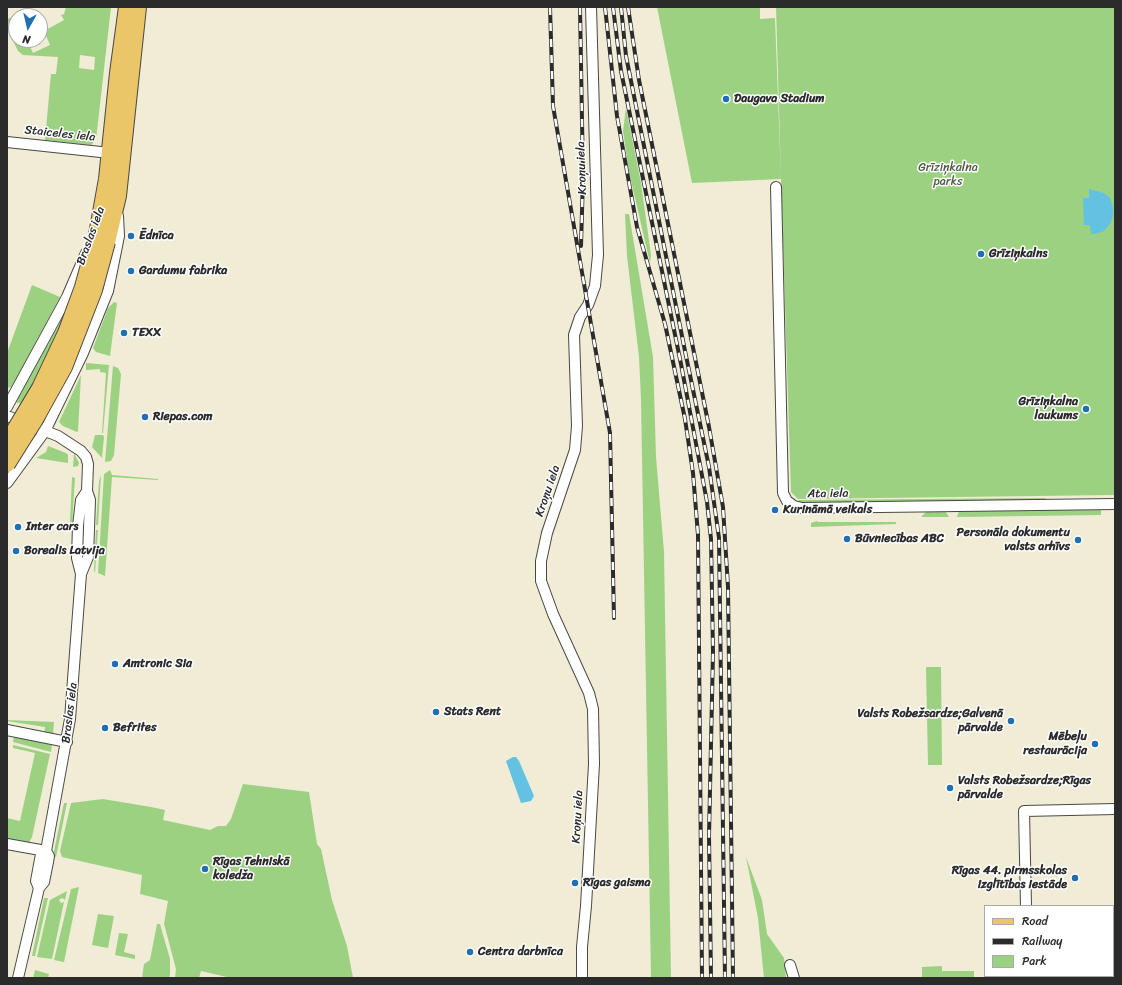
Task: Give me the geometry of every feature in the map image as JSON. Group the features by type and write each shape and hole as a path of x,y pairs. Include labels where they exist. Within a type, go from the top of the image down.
{"main road":[{"name":"Braslas iela","path":"101,216 127,7"},
{"name":"Braslas iela","path":"118,196 138,7"},
{"path":"7,443 40,388 66,332 118,196"},
{"path":"7,464 34,422 64,367 94,290 102,241 101,216"}],"street":[{"name":"Braslas iela","path":"122,7 124,24"},
{"name":"Braslas iela","path":"131,74 140,49 145,7"},
{"name":"Kroņu iela","path":"582,978 582,947 586,906 594,764 594,709 589,693 553,614 541,581 541,561 547,533 575,450 578,426 574,335 580,317 588,305 595,286 598,255 591,7"},
{"name":"Staiceles iela","path":"7,142 110,153"},
{"name":"Ata iela","path":"776,186 783,493 787,501 794,506 802,508 1115,504"},
{"name":"Braslas iela","path":"45,431 83,353 108,291 119,236 118,196"},
{"name":"Braslas iela","path":"7,407 67,297 77,275 94,227 101,216"},
{"name":"Braslas iela","path":"7,416 70,443 86,457 88,464 87,491 90,500 88,557 81,574 76,657 70,719 46,852 49,856 44,882 39,888 18,978"},
{"path":"7,483 45,431"},
{"path":"7,731 66,742"},
{"path":"1026,905 1024,811 1115,809"},
{"path":"7,844 46,852"},
{"path":"790,965 794,978"}],"green space":[{"path":"66,7 111,7 96,140 91,145 45,140 51,74 56,74 58,57 23,55 16,48 31,48 33,53 44,48 48,48 50,45 48,40 48,29 64,20 61,15 64,14","holes":["80,55 95,57 94,70 79,68"]},
{"name":"Grīziņkalna parks","path":"657,7 760,7 760,19 775,18 781,177 776,7 1115,8 1115,495 798,499 791,492 781,179 692,183"},
{"path":"8,19 8,31 7,29"},
{"path":"626,108 641,183 651,255 650,263 629,172 623,131"},
{"path":"625,214 629,214 653,357 656,457 664,552 671,978 651,978 641,399 639,357 627,256"},
{"path":"32,285 60,297 16,379 11,387 7,388 7,353"},
{"path":"114,302 117,303 110,356 96,352 93,348 108,308"},
{"path":"69,307 50,355 23,404 15,402"},
{"path":"86,363 109,365 103,433 106,373 100,372 100,369 86,370"},
{"path":"113,366 118,368 121,374 114,455 111,461 105,462"},
{"path":"81,375 77,432 63,426 59,422"},
{"path":"95,435 103,435 104,437 102,458 92,447"},
{"path":"48,446 66,453 68,455 68,463 36,458 46,452"},
{"path":"74,453 79,463 78,466 73,467"},
{"path":"110,470 112,475 158,480 112,477 105,576 98,573 104,474"},
{"path":"101,475 98,525 96,525 99,481"},
{"path":"72,477 75,478 72,524 70,523"},
{"path":"1046,498 1045,500 828,503 800,502 798,500"},
{"path":"1101,509 1101,515 957,517 959,511"},
{"path":"927,511 945,511 949,517 921,517"},
{"path":"817,521 896,522 896,524 811,527 811,523"},
{"path":"96,530 98,530 95,573 94,570"},
{"path":"926,667 941,667 942,765 928,765"},
{"path":"7,720 54,722 53,736 44,734 45,727"},
{"path":"17,736 52,745 51,752 13,742 14,737"},
{"path":"13,745 50,754 32,837 28,845 7,840 7,818 20,821 35,753 13,748"},
{"name":"Rīgas Tehniskā koledža","path":"243,784 309,792 317,844 321,849 332,900 347,946 353,978 231,978 201,971 199,978 175,978 176,969 164,924 168,901 140,894 142,875 62,857 60,851 71,803 103,799 151,807 165,810 163,820 210,830 218,826 226,826 231,819"},
{"path":"64,803 67,803 56,857 53,856"},
{"path":"746,857 762,900 767,934 784,958 786,978 764,978 758,918"},
{"path":"79,887 64,962 54,960 71,889"},
{"path":"67,891 65,900 62,898 59,900 61,903 64,902 52,959 37,957 50,900"},
{"path":"44,898 48,898 35,956 32,956"},
{"path":"98,914 114,916 108,948 92,945"},
{"path":"157,924 160,924 170,959 169,978 142,978 144,964 150,960"},
{"path":"119,933 128,934 124,952 135,955 135,959 115,955"},
{"path":"942,966 942,971 974,971 974,978 922,978 922,967"},
{"path":"35,970 49,974 48,978 33,978"}],"water":[{"path":"1089,189 1104,193 1110,198 1113,207 1113,216 1110,224 1104,231 1095,234 1091,234 1090,225 1084,225 1083,198 1089,198"},
{"path":"516,757 519,761 534,796 531,801 521,803 506,761"}],"railway":[{"path":"550,7 553,106 610,433 614,618"},
{"path":"580,7 583,177 581,246"},
{"path":"605,7 617,116 637,227 665,324 685,419 693,473 698,535 702,978"},
{"path":"613,7 621,71 681,364 707,502 711,539 713,652 709,836 711,978"},
{"path":"621,7 626,56 686,356"},
{"path":"628,7 639,80 709,427 723,507 728,587 733,978"},
{"path":"685,351 709,467 719,538 725,978"}],"place":[{"name":"Daugava Stadium","path":"726,99"},
{"name":"Ēdnīca","path":"131,236"},
{"name":"Grīziņkalns","path":"981,254"},
{"name":"Gardumu fabrika","path":"131,271"},
{"name":"TEXX","path":"124,333"},
{"name":"Grīziņkalna laukums","path":"1086,409"},
{"name":"Riepas.com","path":"145,417"},
{"name":"Kurināmā veikals","path":"775,510"},
{"name":"Inter cars","path":"18,527"},
{"name":"Būvniecības ABC","path":"847,539"},
{"name":"Personāla dokumentu valsts arhīvs","path":"1078,540"},
{"name":"Borealis Latvija","path":"16,551"},
{"name":"Amtronic Sia","path":"115,664"},
{"name":"Stats Rent","path":"436,712"},
{"name":"Valsts Robežsardze;Galvenā pārvalde","path":"1011,721"},
{"name":"Befrites","path":"105,728"},
{"name":"Mēbeļu restaurācija","path":"1095,744"},
{"name":"Valsts Robežsardze;Rīgas pārvalde","path":"950,788"},
{"name":"Rīgas Tehniskā koledža","path":"205,869"},
{"name":"Rīgas 44. pirmsskolas izglītības iestāde","path":"1075,878"},
{"name":"Rīgas gaisma","path":"575,883"},
{"name":"Centra darbnīca","path":"470,952"}]}
